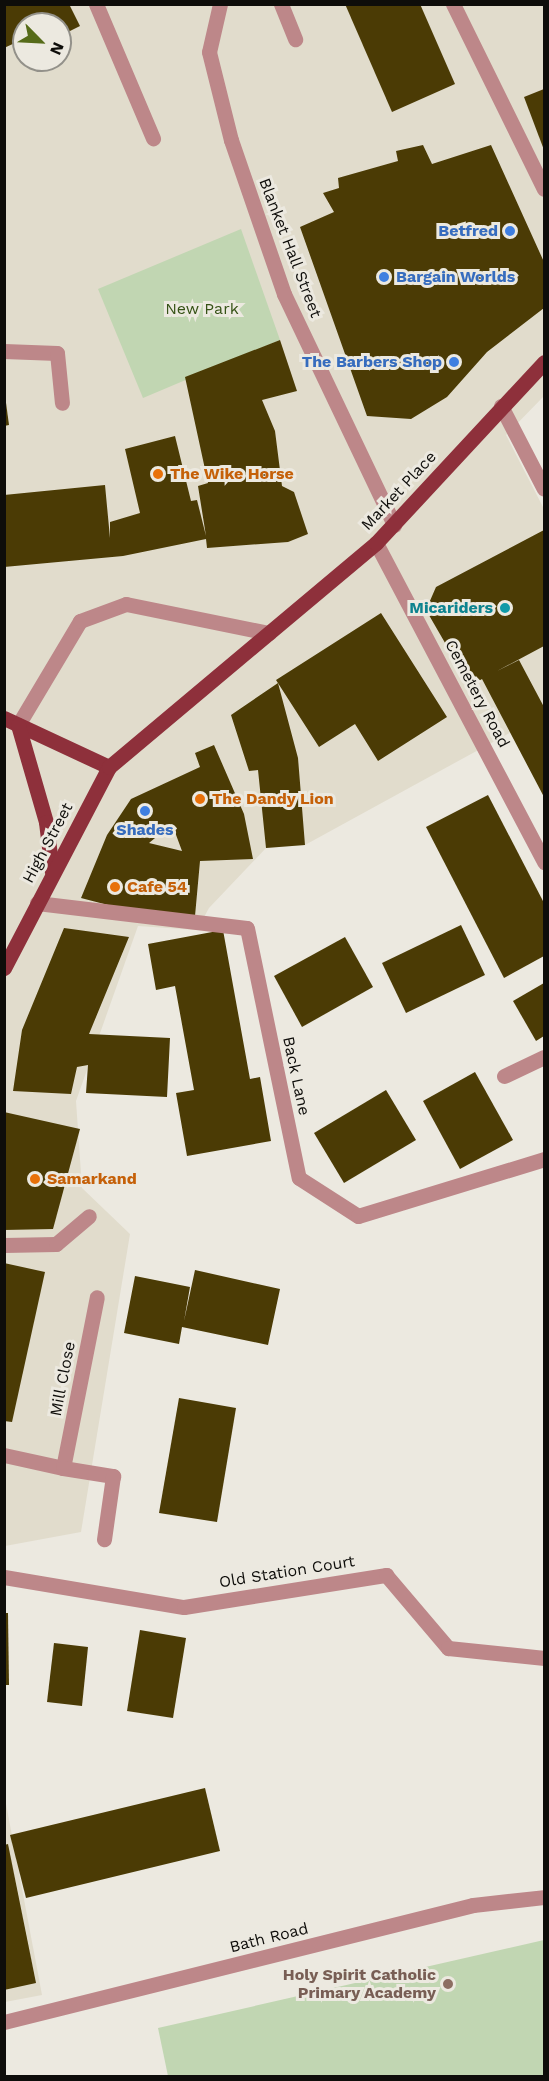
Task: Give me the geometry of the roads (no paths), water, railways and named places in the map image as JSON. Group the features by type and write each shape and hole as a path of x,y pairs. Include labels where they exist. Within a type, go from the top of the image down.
{"main road":[{"name":"Market Place","path":"109,767 376,543 544,362"},
{"path":"11,722 109,767"},
{"path":"11,722 46,822 52,872"},
{"name":"High Street","path":"4,968 52,872 109,767"}],"street":[{"path":"96,4 153,138"},
{"name":"Blanket Hall Street","path":"220,4 209,52 231,140 284,294 394,525"},
{"path":"281,4 295,39"},
{"path":"453,4 544,189"},
{"path":"4,351 57,353 62,403"},
{"path":"501,406 544,489"},
{"name":"Cemetery Road","path":"376,543 544,862"},
{"path":"11,722 80,621 126,604 269,633"},
{"name":"Back Lane","path":"37,903 247,928 299,1178 358,1216 544,1159"},
{"path":"504,1076 544,1057"},
{"path":"4,1245 56,1244 89,1216"},
{"name":"Mill Close","path":"63,1468 97,1297"},
{"path":"4,1455 113,1476 104,1539"},
{"name":"Old Station Court","path":"4,1577 184,1607 386,1575 448,1648 544,1658"},
{"name":"Bath Road","path":"4,2022 473,1905 544,1898"}],"place":[{"name":"Betfred","path":"510,231"},
{"name":"Bargain Worlds","path":"384,277"},
{"name":"The Barbers Shop","path":"454,362"},
{"name":"The Wike Horse","path":"158,474"},
{"name":"Micariders","path":"505,608"},
{"name":"The Dandy Lion","path":"200,799"},
{"name":"Shades","path":"145,811"},
{"name":"Cafe 54","path":"115,887"},
{"name":"Samarkand","path":"35,1179"},
{"name":"Holy Spirit Catholic Primary Academy","path":"448,1984"}],"park label":[{"name":"New Park","path":"202,309"}]}
